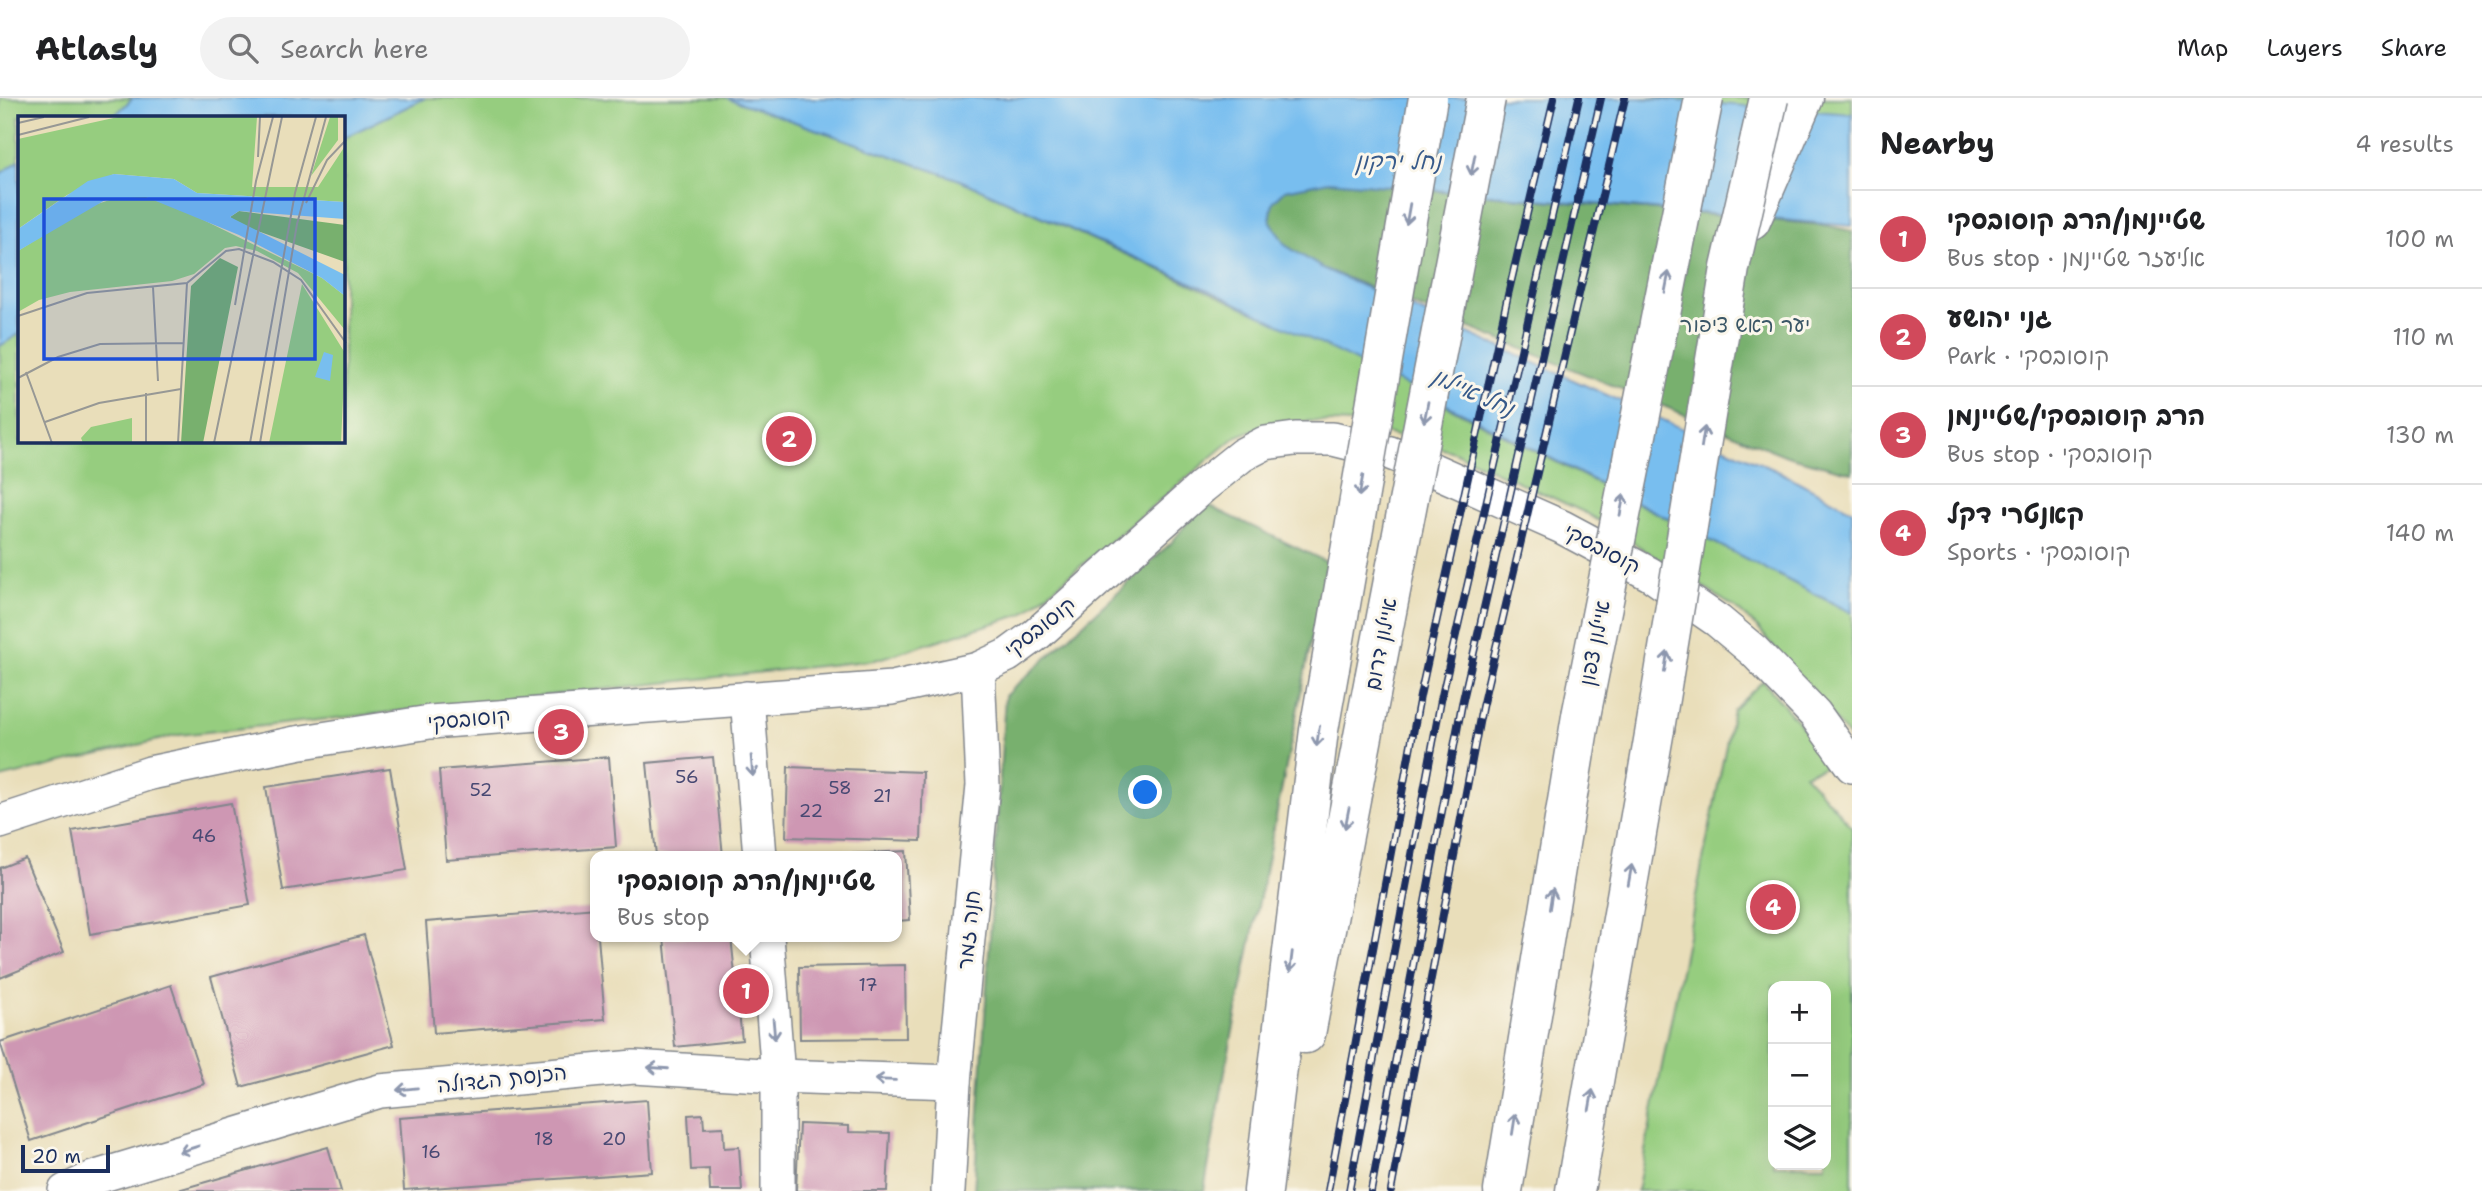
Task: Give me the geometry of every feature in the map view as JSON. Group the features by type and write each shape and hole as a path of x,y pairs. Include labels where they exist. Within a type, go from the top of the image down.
{"highway":[{"path":"1263,1191 1319,730 1428,98"},
{"name":"איילון דרום","path":"1276,1191 1486,98"},
{"name":"איילון צפון","path":"1503,1191 1581,716 1704,98"},
{"path":"1575,1191 1655,729 1730,268 1769,98"},
{"path":"1730,268 1804,98"}],"street":[{"name":"קוסובסקי","path":"0,822 150,773 296,743 430,722 892,688 978,669 1008,654 1037,634 1202,487 1242,455 1265,443 1295,439 1333,439 1390,453 1562,527 1650,574 1718,621 1754,651 1815,713 1852,766"},
{"name":"חנה זמר","path":"948,1191 954,1082 983,785 978,669"},
{"path":"747,698 760,851"},
{"path":"766,942 778,1076 778,1191"},
{"name":"הכנסת הגדולה","path":"65,1191 93,1178 380,1091 634,1067 778,1076 954,1082"}],"green space":[{"path":"0,98 133,98 114,116 18,116 18,162 0,174"},
{"path":"425,98 727,98 960,180 1329,346 1852,613 1852,741 1758,628 1734,607 1588,514 1454,452 1350,423 1310,421 1271,423 1237,436 1023,614 875,660 179,735 0,778 0,346 18,335 18,443 345,443 345,137"},
{"path":"1639,98 1852,98 1852,114 1842,114"},
{"name":"יער ראש ציפור","path":"1329,181 1823,225 1852,231 1852,473 1787,456 1322,268 1285,245 1270,220 1273,202 1285,190"},
{"path":"1203,503 1327,562 1225,1071 1204,1191 974,1191 1005,696 1171,543"},
{"path":"1763,681 1834,764 1804,774 1852,827 1852,1191 1637,1191 1733,710"}],"water":[{"path":"133,98 425,98 345,137 345,116 114,116"},
{"path":"727,98 1638,98 1852,114 1852,226 1329,181 1285,190 1273,202 1270,220 1285,245 1322,268 1782,473 1852,510 1852,613 1463,413 1215,293 960,180"},
{"path":"18,162 18,335 0,346 0,174"}],"building":[{"path":"609,757 616,847 446,860 439,770"},
{"path":"713,757 722,851 656,851 647,763"},
{"path":"788,767 923,772 921,841 786,837"},
{"path":"390,768 407,870 283,890 266,787"},
{"path":"231,803 250,905 90,934 72,831"},
{"path":"902,851 906,851 910,920 902,921"},
{"path":"25,858 64,952 0,978 0,868"},
{"path":"590,908 590,942 598,942 605,1019 434,1033 426,922"},
{"path":"364,935 394,1045 241,1087 211,977"},
{"path":"664,942 732,942 742,1040 675,1047"},
{"path":"905,965 906,1038 800,1039 799,967"},
{"path":"171,985 204,1084 31,1141 0,1042"},
{"path":"647,1100 652,1172 404,1190 399,1118"},
{"path":"703,1114 704,1128 723,1127 724,1148 739,1147 742,1191 710,1191 709,1169 691,1170 688,1115"},
{"path":"799,1124 849,1126 849,1132 890,1133 887,1191 796,1191"},
{"path":"328,1147 341,1191 178,1191 178,1190"}],"railway":[{"path":"1328,1191 1420,696 1554,98"},
{"path":"1349,1191 1441,700 1579,98"},
{"path":"1371,1191 1462,704 1601,98"},
{"path":"1391,1191 1482,707 1625,98"}],"place":[{"name":"גני יהושע","path":"789,439"},
{"name":"הרב קוסובסקי/שטיינמן","path":"561,732"},
{"name":"קאנטרי דקל","path":"1773,907"},
{"name":"שטיינמן/הרב קוסובסקי","path":"746,991"}],"water label":[{"name":"נחל ירקון","path":"1398,161"},
{"name":"נחל איילון","path":"1473,392"}]}
